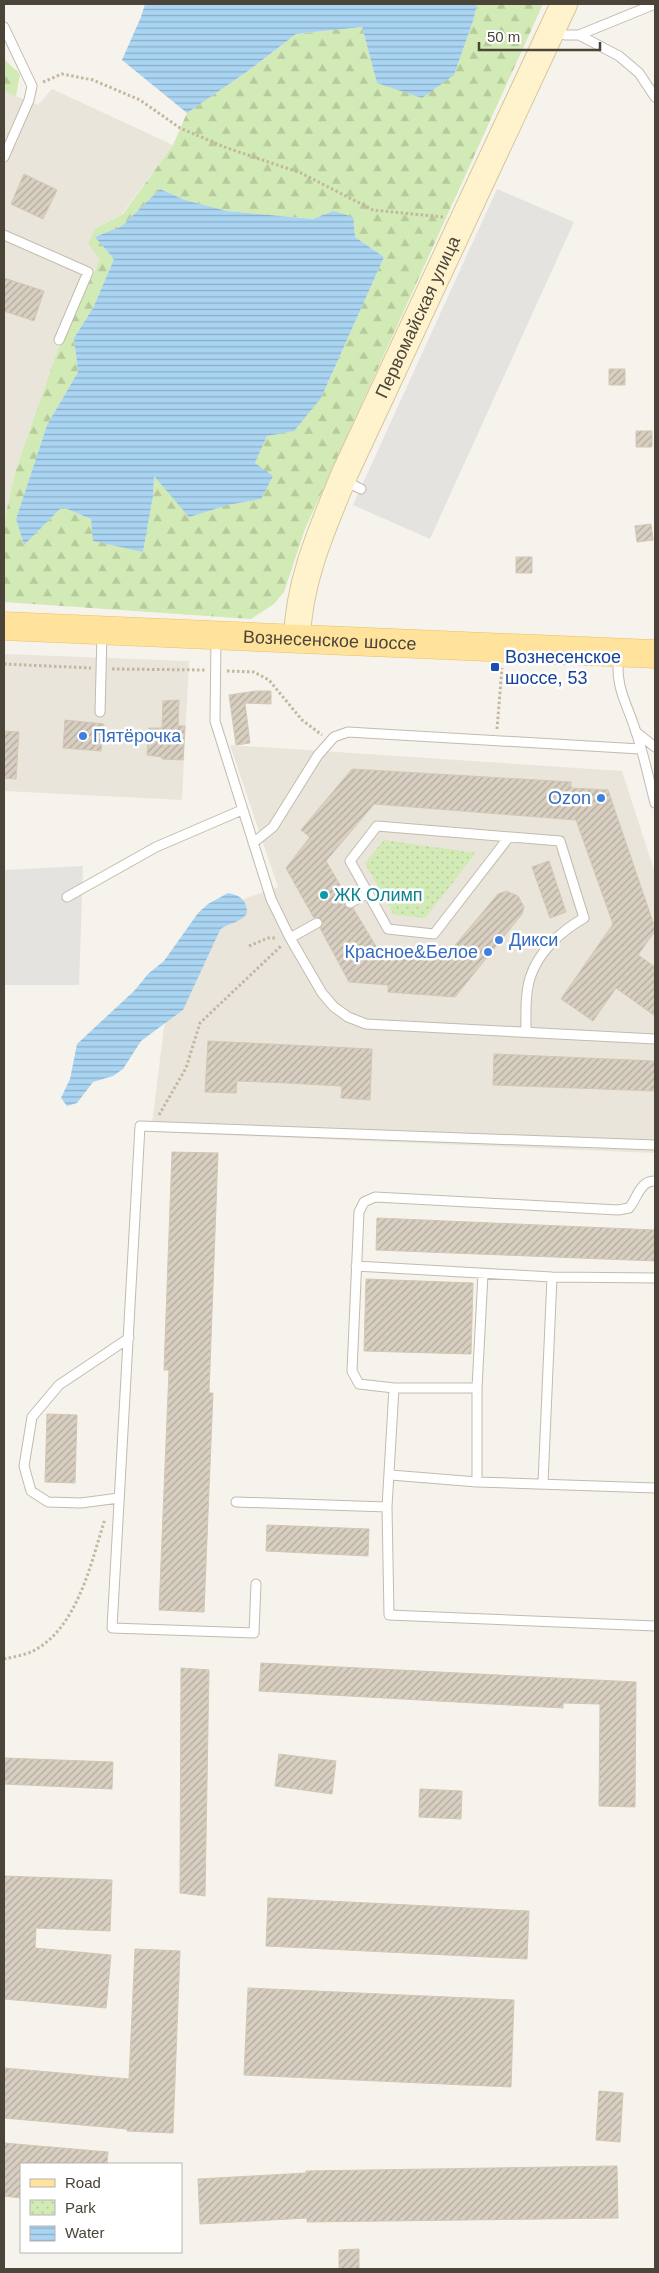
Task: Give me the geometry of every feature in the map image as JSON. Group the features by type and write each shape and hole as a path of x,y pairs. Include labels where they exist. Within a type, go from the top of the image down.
{"main road":[{"name":"Вознесенское шоссе","path":"4,626 216,637 297,638 655,654"}],"street":[{"name":"Первомайская улица","path":"297,638 301,596 318,536 351,484 461,223 564,4"}],"lane":[{"path":"550,32 579,35 655,4"},
{"path":"4,27 32,86 29,100 4,157"},
{"path":"579,35 619,56 639,73 655,97"},
{"path":"4,235 88,272 59,340"},
{"path":"100,712 102,631"},
{"path":"216,637 215,721 242,810 271,899 290,938 322,993 334,1008 348,1018 366,1024 655,1039"},
{"path":"618,652 617,676 621,696 636,732 655,803"},
{"path":"253,843 274,827 318,755 334,737 348,732 640,749"},
{"path":"636,732 655,747"},
{"path":"67,896 156,847 242,810"},
{"path":"510,837 434,934 388,929 350,861 377,826 560,841 584,918 568,927 554,940 530,977 526,999 526,1032"},
{"path":"350,903 368,893"},
{"path":"290,938 317,923"},
{"path":"256,1584 254,1633 112,1628 130,1338 140,1126 655,1145"},
{"path":"477,1388 394,1388 359,1384 352,1371 359,1212 364,1202 375,1197 618,1210 629,1208 636,1200 640,1188 651,1180 655,1181"},
{"path":"356,1266 552,1277 655,1278"},
{"path":"477,1482 477,1388 483,1274"},
{"path":"543,1483 552,1277"},
{"path":"119,1498 81,1502 48,1502 32,1490 24,1466 32,1417 59,1385 130,1338"},
{"path":"394,1388 388,1507 389,1615 655,1626"},
{"path":"391,1475 477,1482 655,1488"},
{"path":"236,1502 388,1507"}],"path":[{"path":"32,86 62,74 93,80 140,100 180,128 227,148 301,173 373,210 441,216 461,223"},
{"path":"4,664 254,672 269,680 302,720 330,741"},
{"path":"496,741 502,667"},
{"path":"249,946 268,938 290,938"},
{"path":"152,1127 186,1068 200,1023 290,938"},
{"path":"4,1659 33,1651 50,1640 77,1604 107,1511 119,1498"}],"shaded area":[{"path":"52,89 173,145 122,214 96,228 100,260 58,349 16,469 4,522 4,91 38,105"},
{"path":"497,189 574,222 430,539 353,505"},
{"path":"4,654 189,661 182,800 4,791"},
{"path":"230,745 622,771 655,873 655,1153 151,1132 164,1027 214,923 238,901 278,887"},
{"path":"83,866 79,985 4,985 4,870"}],"green space":[{"path":"477,4 543,4 305,529 284,592 274,604 251,619 4,602 4,522 16,469 58,349 100,260 88,243 96,228 123,214 173,145 187,113 248,71 296,34 362,27 377,83 454,75","holes":["160,189 185,200 227,211 313,219 333,211 355,237 384,257 321,398 267,436 255,463 261,499 228,505 154,475 153,496 143,552 91,519 62,507 24,544 16,519 47,425 78,372 74,338 93,308 114,259 95,237 122,226"]},
{"path":"4,59 20,74 16,96 4,91"},
{"path":"384,840 476,853 425,918 394,915 365,863"}],"water":[{"path":"145,4 477,4 454,75 422,98 377,83 362,27 296,34 248,71 187,113 122,60"},
{"path":"160,189 185,200 227,211 313,219 333,211 353,217 355,237 384,257 321,398 294,431 267,436 255,463 273,476 261,499 228,505 189,517 154,476 153,496 143,552 93,541 91,519 62,507 24,545 16,519 47,425 78,372 74,338 93,308 114,259 95,237 122,226"},
{"path":"228,893 236,895 244,901 247,913 241,919 220,930 183,1010 141,1041 123,1069 113,1076 93,1082 77,1103 67,1106 61,1098 70,1079 77,1044 134,991 149,973 164,961 198,913 208,904"}],"building":[{"path":"24,174 57,190 43,219 11,204"},
{"path":"4,278 44,291 34,321 4,311"},
{"path":"609,369 625,369 625,385 609,385"},
{"path":"636,431 652,431 652,447 636,447"},
{"path":"651,524 653,540 637,542 635,526"},
{"path":"516,557 532,557 532,573 516,573"},
{"path":"271,691 271,704 245,703 250,743 236,745 229,695"},
{"path":"179,700 178,726 185,726 183,760 162,759 162,757 147,755 149,728 162,728 163,701"},
{"name":"Пятёрочка","path":"65,720 104,724 101,751 63,748"},
{"path":"4,731 19,732 16,779 4,778"},
{"name":"ЖК Олимп","path":"352,769 571,782 571,788 608,790 655,928 655,931 638,955 655,967 655,1016 616,988 593,1021 561,999 613,924 576,820 374,804 326,861 347,897 344,902 345,906 349,909 353,908 380,953 446,956 498,894 506,891 518,896 524,907 522,914 455,997 388,992 388,985 349,982 320,928 323,924 322,920 314,918 286,868 310,837 301,830"},
{"path":"549,861 566,912 550,918 532,867"},
{"path":"208,1041 372,1049 370,1100 341,1098 342,1086 287,1083 237,1081 236,1093 205,1092"},
{"path":"494,1054 655,1061 655,1091 493,1085"},
{"path":"172,1152 218,1153 209,1393 213,1393 204,1612 159,1610 169,1370 164,1370"},
{"path":"377,1218 655,1230 655,1261 376,1250"},
{"path":"366,1279 473,1283 471,1354 364,1351"},
{"path":"47,1414 77,1415 75,1483 45,1482"},
{"path":"267,1525 369,1529 368,1556 266,1551"},
{"path":"261,1663 636,1682 635,1807 599,1806 600,1704 563,1703 563,1708 259,1691"},
{"path":"181,1668 209,1670 205,1896 180,1893"},
{"path":"279,1754 336,1761 332,1794 275,1786"},
{"path":"4,1758 113,1762 112,1789 4,1784"},
{"path":"420,1789 462,1791 461,1819 419,1817"},
{"path":"4,1876 112,1880 110,1931 36,1928 35,1948 111,1955 106,2008 4,1999"},
{"path":"268,1898 529,1911 527,1959 266,1946"},
{"path":"135,1949 180,1951 173,2133 127,2131 127,2129 4,2118 4,2068 129,2079"},
{"path":"248,1988 514,2000 511,2087 244,2075"},
{"path":"599,2091 623,2093 620,2142 596,2140"},
{"path":"4,2143 108,2152 107,2163 20,2163 20,2198 4,2196"},
{"path":"617,2166 618,2218 307,2222 307,2218 200,2224 198,2179 306,2173 306,2171"},
{"path":"359,2249 359,2269 339,2269 339,2250"}],"place":[{"name":"Вознесенское шоссе, 53","path":"495,667"},
{"name":"Пятёрочка","path":"83,736"},
{"name":"Ozon","path":"601,798"},
{"name":"ЖК Олимп","path":"324,895"},
{"name":"Дикси","path":"499,940"},
{"name":"Красное&Белое","path":"488,952"}]}
